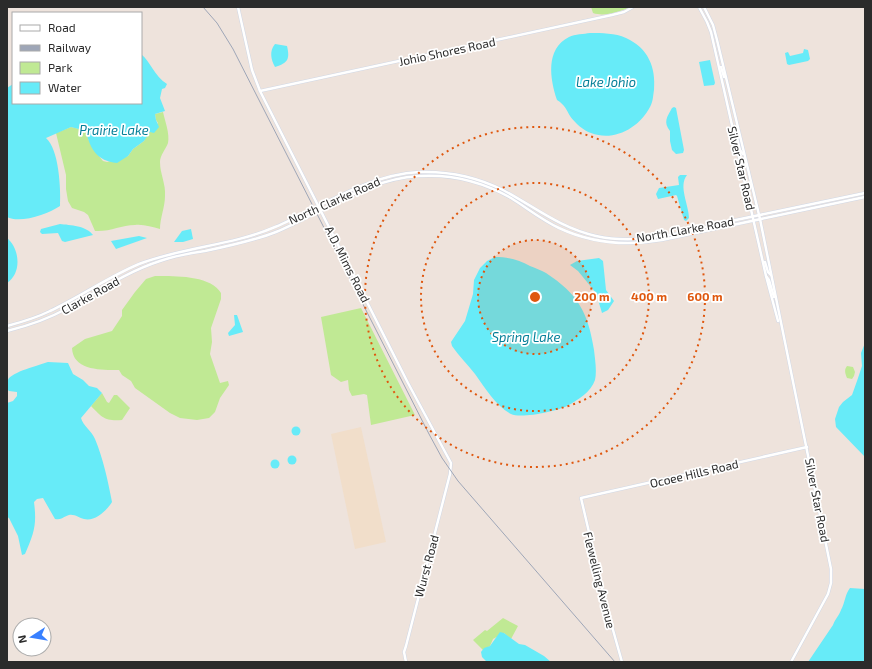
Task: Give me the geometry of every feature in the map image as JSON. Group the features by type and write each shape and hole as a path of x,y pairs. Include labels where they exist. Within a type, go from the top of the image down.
{"street":[{"name":"A.D. Mims Road","path":"238,7 252,70 260,91 408,383 450,460 452,467 451,471"},
{"name":"Johio Shores Road","path":"260,91 612,15 624,12 633,7"},
{"name":"Silver Star Road","path":"699,7 707,22 716,52 766,276 782,331"},
{"name":"Silver Star Road","path":"704,7 713,25 720,51 760,219 831,569 832,578 826,599 791,662"},
{"path":"707,22 710,25 716,47 720,51"},
{"path":"716,52 720,58 724,77 726,77"},
{"path":"732,121 734,122 740,150 744,154"},
{"name":"North Clarke Road","path":"172,255 255,234 290,221 354,188 375,180 405,173 444,173 466,177 490,184 513,195 561,224 583,232 613,238 646,239 865,193"},
{"name":"North Clarke Road","path":"172,255 252,240 276,232 321,211 356,192 379,183 407,177 436,176 457,178 485,186 510,198 560,228 583,237 611,242 636,243 662,240 865,197"},
{"path":"761,252 764,256 768,272 771,275"},
{"name":"Clarke Road","path":"7,326 49,312 138,264 172,255"},
{"name":"Clarke Road","path":"7,331 47,318 130,273 172,255"},
{"path":"766,276 770,280 773,295 776,301"},
{"name":"Ocoee Hills Road","path":"581,498 807,447"},
{"name":"Wurst Road","path":"406,662 404,652 451,471"},
{"name":"Flewelling Avenue","path":"581,498 606,606 622,662"}],"shaded area":[{"path":"361,427 386,542 355,549 331,434"}],"green space":[{"path":"591,7 630,7 607,14 597,14 593,13"},
{"path":"163,112 168,132 168,143 160,162 164,183 165,200 160,229 138,225 95,231 88,215 72,208 68,201 66,175 56,133 71,127 87,131 88,139 98,155 103,161 107,162 128,156 133,149 144,141 147,135 158,123 155,114"},
{"path":"155,276 181,277 200,280 216,287 221,293 221,299 211,328 212,342 210,354 220,383 228,381 229,385 220,398 215,412 209,418 197,420 180,418 170,413 135,388 131,381 122,375 119,370 90,368 77,361 74,356 72,348 85,339 112,331 122,316 122,310 135,292 146,279"},
{"path":"361,308 415,415 371,425 367,395 352,396 349,390 348,380 341,382 331,375 321,317"},
{"path":"847,366 853,367 855,372 852,379 847,378 846,376 845,370"},
{"path":"102,393 107,402 109,403 114,395 117,395 130,408 122,420 111,420 104,418 91,406"},
{"path":"503,618 518,626 511,639 504,633 493,639 490,646 483,650 473,640"}],"water":[{"name":"Lake Johio","path":"590,33 613,34 622,36 634,42 649,59 654,74 653,97 651,105 645,115 633,127 608,136 588,132 572,119 564,105 557,100 551,74 553,57 561,42 569,37"},
{"path":"275,44 287,46 288,57 283,64 275,67 271,56"},
{"path":"804,49 808,50 810,59 808,61 789,65 787,64 785,53 788,52 790,56 803,53"},
{"name":"Prairie Lake","path":"142,55 159,77 167,84 165,88 162,89 160,98 165,111 155,114 159,127 154,133 150,132 144,141 133,149 128,156 117,163 104,160 99,157 92,149 86,131 71,127 46,138 54,151 56,160 60,190 60,206 41,215 26,219 13,219 7,217 7,88 12,85 12,104 142,104"},
{"path":"710,60 715,83 714,85 704,86 699,62"},
{"path":"672,108 676,108 684,150 683,153 676,154 672,150 670,131 666,122"},
{"path":"680,175 687,175 684,190 689,218 686,221 684,220 676,195 658,199 656,194 659,188 679,185 678,177"},
{"path":"60,224 83,228 93,235 65,242 62,241 58,233 42,234 40,232 41,229"},
{"path":"191,229 193,239 183,242 174,242 182,231"},
{"path":"139,236 147,238 116,249 111,241"},
{"path":"7,238 15,248 18,261 12,279 7,283"},
{"name":"Spring Lake","path":"495,257 518,261 546,273 574,297 585,314 592,337 596,376 593,384 587,392 567,406 548,412 523,416 511,414 496,402 452,346 451,342 465,321 473,294 474,280 480,268 487,261"},
{"path":"599,258 603,261 606,290 614,301 608,310 602,313 596,293 578,271 570,265 577,261"},
{"path":"234,315 237,315 243,332 229,336 228,333 235,325"},
{"path":"865,343 865,457 836,427 835,419 839,407 852,395 862,366 861,353"},
{"path":"48,362 68,363 73,374 89,386 97,388 102,393 81,418 94,436 98,446 112,502 104,512 92,519 84,519 71,515 61,519 55,519 43,498 37,499 34,502 35,523 33,534 25,554 22,555 18,536 9,518 7,517 7,403 13,401 17,396 17,392 9,391 7,389 7,381 14,374"},
{"path":"294,427 298,427 300,431 298,435 294,435 292,433 292,429"},
{"path":"290,456 294,456 296,460 294,464 290,464 288,462 288,458"},
{"path":"273,460 277,460 279,464 277,468 273,468 271,466 271,462"},
{"path":"850,588 865,589 865,662 808,662 833,625"},
{"path":"500,632 504,633 519,644 525,645 544,656 551,662 487,662 482,657 481,652 484,648 490,646"}],"railway":[{"path":"203,7 217,23 233,49 442,458 458,481 615,662"}]}
